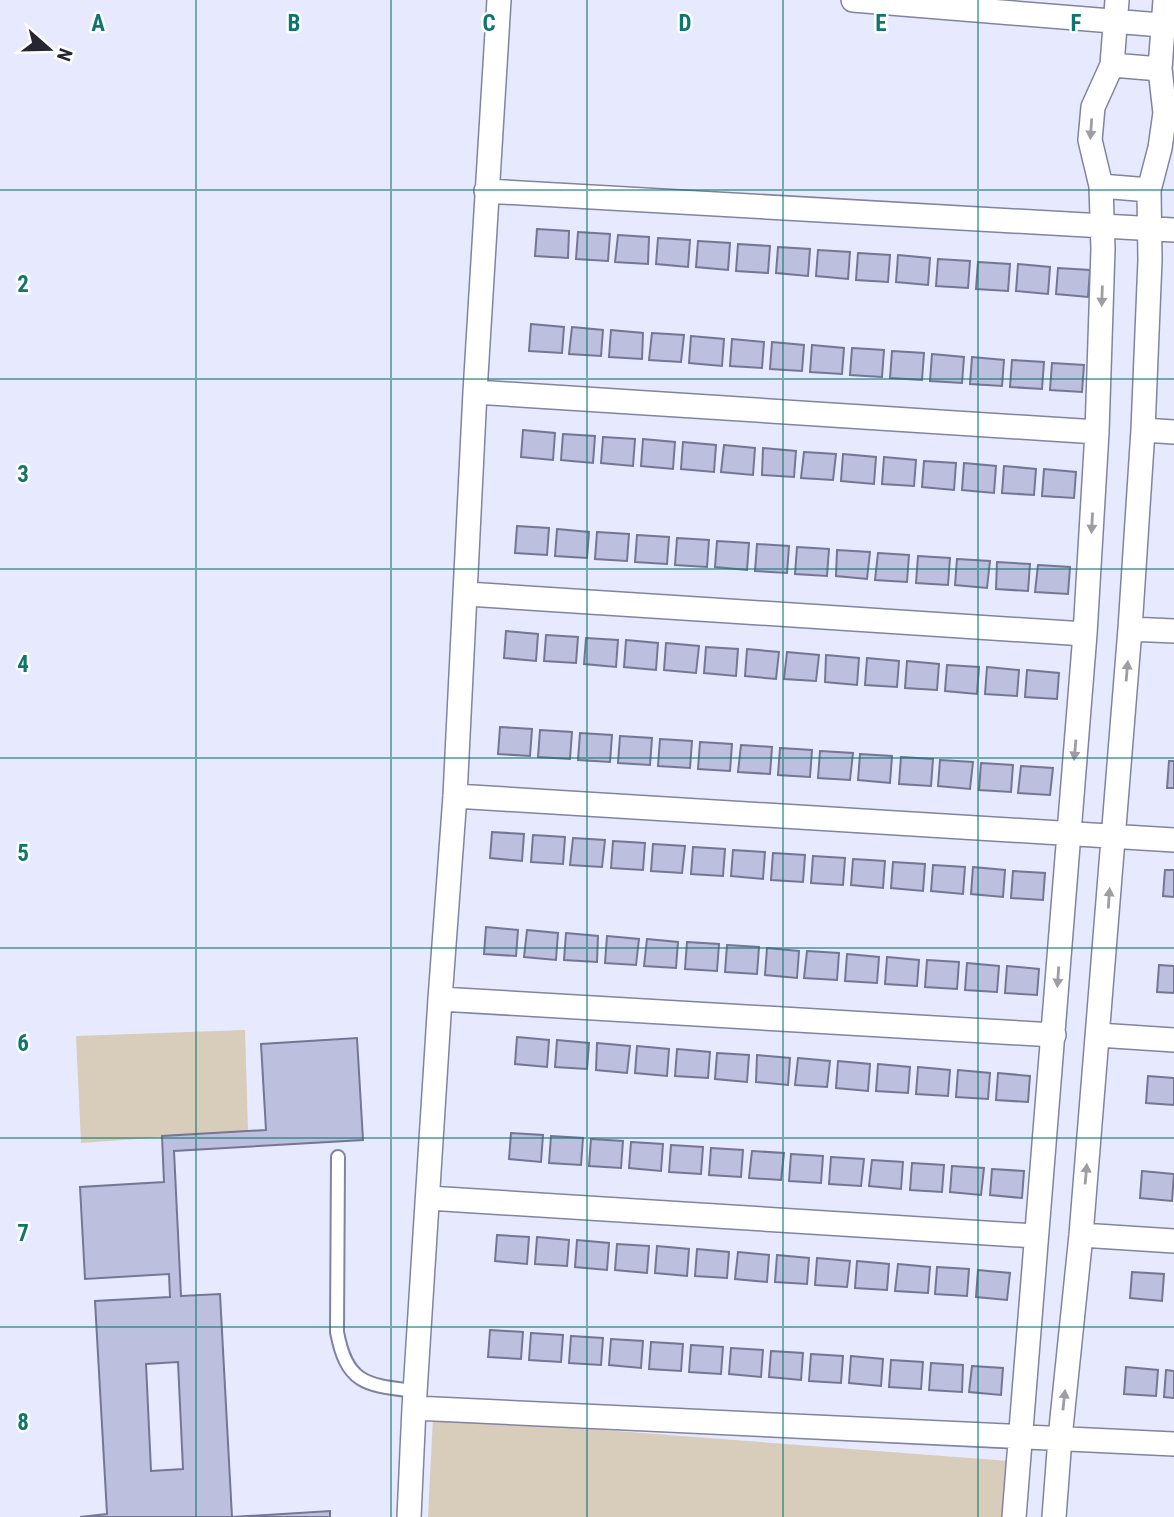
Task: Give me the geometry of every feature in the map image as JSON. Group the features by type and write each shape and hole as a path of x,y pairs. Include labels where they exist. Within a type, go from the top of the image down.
{"street":[{"path":"409,1517 414,1399 467,594 475,392 499,0"},
{"path":"853,0 1116,11 1169,26"},
{"path":"1054,1517 1059,1437 1081,1236 1130,629 1150,273 1149,190 1160,148 1165,113 1160,69 1169,26 1165,0"},
{"path":"1014,1517 1085,634 1097,432 1102,228 1101,186 1090,141 1091,120 1093,107 1112,65 1116,11"},
{"path":"1112,65 1160,69"},
{"path":"1101,186 1149,190"},
{"path":"486,191 1174,230"},
{"path":"475,392 1097,432"},
{"path":"1143,430 1174,432"},
{"path":"467,594 1085,634"},
{"path":"1130,629 1174,631"},
{"path":"455,796 1174,840"},
{"path":"440,999 1054,1035"},
{"path":"1098,1035 1174,1040"},
{"path":"428,1198 1035,1236"},
{"path":"1081,1236 1174,1241"},
{"path":"414,1399 1174,1444"}],"lane":[{"path":"338,1157 337,1332 341,1352 361,1380 414,1399"}],"shaded area":[{"path":"245,1030 248,1131 81,1143 76,1036"},
{"path":"433,1417 1009,1461 1006,1517 428,1517"}],"building":[{"path":"537,229 569,231 568,258 535,256"},
{"path":"578,232 610,234 608,261 576,259"},
{"path":"618,235 649,237 648,264 615,262"},
{"path":"658,238 690,240 688,267 656,264"},
{"path":"698,241 730,243 728,270 696,267"},
{"path":"738,244 770,246 768,273 736,271"},
{"path":"778,247 810,249 808,276 776,273"},
{"path":"818,250 850,252 848,279 816,276"},
{"path":"858,253 890,255 888,282 856,280"},
{"path":"898,255 930,258 928,285 896,282"},
{"path":"938,259 970,261 968,288 936,286"},
{"path":"978,262 1010,264 1008,291 976,289"},
{"path":"1018,264 1050,267 1048,294 1016,291"},
{"path":"1058,268 1090,270 1088,297 1056,294"},
{"path":"531,324 564,327 562,353 529,351"},
{"path":"572,327 603,330 601,356 569,354"},
{"path":"611,330 643,333 642,359 609,357"},
{"path":"652,333 684,335 681,362 649,360"},
{"path":"691,336 724,339 722,366 689,363"},
{"path":"732,339 764,342 762,368 730,366"},
{"path":"772,342 804,345 802,371 770,369"},
{"path":"812,345 844,348 842,374 810,372"},
{"path":"852,348 884,350 882,377 850,375"},
{"path":"892,351 924,353 922,380 890,378"},
{"path":"932,354 964,357 962,383 930,381"},
{"path":"972,357 1004,360 1002,386 970,384"},
{"path":"1012,360 1044,362 1042,389 1010,387"},
{"path":"1052,363 1084,365 1082,392 1050,390"},
{"path":"523,430 555,433 553,460 521,457"},
{"path":"563,434 595,436 593,463 561,460"},
{"path":"603,437 635,439 633,466 601,463"},
{"path":"643,439 675,442 673,469 641,466"},
{"path":"683,442 716,445 714,472 681,469"},
{"path":"724,445 755,448 753,475 721,472"},
{"path":"763,448 796,451 794,477 762,475"},
{"path":"804,452 836,454 833,480 801,478"},
{"path":"843,454 876,457 874,484 841,481"},
{"path":"884,457 916,460 914,486 882,484"},
{"path":"924,461 956,463 954,490 922,487"},
{"path":"964,463 996,466 994,493 962,490"},
{"path":"1004,466 1036,469 1034,495 1002,493"},
{"path":"1044,469 1076,472 1074,498 1042,496"},
{"path":"517,526 549,528 547,555 515,553"},
{"path":"557,529 589,532 587,558 555,556"},
{"path":"597,532 629,534 627,561 595,559"},
{"path":"637,535 669,537 667,564 635,562"},
{"path":"677,538 709,540 707,567 675,565"},
{"path":"717,541 749,543 747,570 715,567"},
{"path":"757,544 789,546 787,573 755,571"},
{"path":"797,547 829,549 827,576 795,574"},
{"path":"837,550 870,552 867,579 836,576"},
{"path":"878,553 909,555 907,582 875,580"},
{"path":"918,556 950,558 948,585 916,583"},
{"path":"957,559 990,561 987,588 955,585"},
{"path":"997,562 1030,564 1028,591 996,589"},
{"path":"1038,565 1070,567 1068,594 1035,592"},
{"path":"506,631 538,634 536,661 504,658"},
{"path":"546,635 578,637 576,663 544,661"},
{"path":"586,638 618,640 616,667 584,664"},
{"path":"626,640 658,643 656,670 624,667"},
{"path":"666,643 699,646 696,673 664,670"},
{"path":"706,647 738,649 736,676 704,673"},
{"path":"747,649 779,652 776,679 745,676"},
{"path":"787,652 819,655 816,681 784,679"},
{"path":"826,655 859,658 857,685 825,682"},
{"path":"867,658 899,661 897,687 865,685"},
{"path":"907,661 939,664 937,690 905,688"},
{"path":"947,665 979,667 977,694 945,691"},
{"path":"987,667 1019,670 1017,696 985,694"},
{"path":"1027,670 1059,673 1057,699 1025,697"},
{"path":"500,727 532,729 530,756 498,754"},
{"path":"540,730 572,732 570,759 538,757"},
{"path":"580,733 612,735 610,762 578,760"},
{"path":"620,736 652,738 650,765 618,763"},
{"path":"660,739 692,741 690,768 658,766"},
{"path":"700,742 732,744 730,771 698,769"},
{"path":"741,745 772,747 770,774 738,772"},
{"path":"780,748 812,750 810,777 778,775"},
{"path":"820,751 853,753 850,780 818,778"},
{"path":"860,754 892,756 890,783 858,780"},
{"path":"901,757 933,759 931,786 899,784"},
{"path":"940,760 973,762 970,789 938,786"},
{"path":"1169,761 1174,761 1174,788 1167,788"},
{"path":"981,763 1013,765 1011,792 979,790"},
{"path":"1021,766 1053,768 1050,795 1018,793"},
{"path":"492,832 524,834 522,861 490,858"},
{"path":"533,835 565,837 563,864 531,862"},
{"path":"573,838 605,840 602,867 570,865"},
{"path":"613,841 645,843 643,870 611,868"},
{"path":"653,844 685,846 682,873 651,871"},
{"path":"693,847 725,849 723,876 691,874"},
{"path":"733,850 765,852 763,879 731,876"},
{"path":"773,853 805,855 803,882 771,880"},
{"path":"813,856 845,858 843,885 811,883"},
{"path":"853,859 885,861 883,888 851,885"},
{"path":"893,862 925,864 923,891 891,888"},
{"path":"933,865 965,867 963,894 931,891"},
{"path":"973,867 1005,870 1003,897 971,894"},
{"path":"1165,870 1174,870 1174,897 1163,896"},
{"path":"1013,871 1045,873 1043,900 1011,898"},
{"path":"486,927 518,930 516,956 484,954"},
{"path":"527,930 558,933 556,960 524,957"},
{"path":"566,933 598,936 597,962 564,960"},
{"path":"607,936 639,939 636,965 605,963"},
{"path":"647,939 678,942 676,968 644,966"},
{"path":"687,942 719,944 717,971 685,969"},
{"path":"727,945 759,947 757,974 725,972"},
{"path":"767,948 799,951 797,978 765,975"},
{"path":"807,951 839,953 837,980 804,978"},
{"path":"847,954 879,957 877,983 845,981"},
{"path":"887,957 919,960 917,986 885,984"},
{"path":"927,960 959,962 957,989 925,987"},
{"path":"967,963 999,966 997,992 965,990"},
{"path":"1159,965 1174,966 1174,993 1157,992"},
{"path":"1007,966 1039,969 1037,995 1005,993"},
{"path":"517,1037 549,1040 547,1067 515,1064"},
{"path":"357,1038 363,1140 174,1151 181,1296 220,1294 232,1517 80,1517 107,1514 95,1301 170,1297 169,1274 85,1279 80,1187 164,1182 162,1136 266,1130 261,1044","holes":["178,1362 183,1469 151,1471 146,1364"]},
{"path":"557,1040 589,1043 587,1069 555,1067"},
{"path":"597,1043 630,1046 627,1073 596,1070"},
{"path":"637,1046 669,1049 667,1076 635,1073"},
{"path":"677,1049 710,1052 708,1078 675,1076"},
{"path":"717,1053 749,1055 747,1082 715,1079"},
{"path":"757,1055 790,1058 788,1085 756,1082"},
{"path":"798,1058 830,1061 827,1087 795,1085"},
{"path":"838,1061 870,1064 868,1091 836,1088"},
{"path":"878,1064 910,1067 908,1093 876,1091"},
{"path":"918,1067 950,1070 948,1096 916,1094"},
{"path":"958,1070 990,1073 988,1099 956,1097"},
{"path":"998,1073 1030,1076 1028,1102 996,1100"},
{"path":"1148,1076 1174,1078 1174,1105 1146,1103"},
{"path":"511,1133 543,1135 541,1162 509,1159"},
{"path":"551,1136 583,1138 581,1165 549,1163"},
{"path":"591,1139 623,1141 621,1168 589,1166"},
{"path":"631,1142 663,1144 661,1171 629,1168"},
{"path":"671,1145 703,1147 701,1174 669,1172"},
{"path":"711,1148 743,1150 741,1177 709,1175"},
{"path":"752,1151 784,1153 781,1180 749,1178"},
{"path":"791,1154 823,1156 821,1183 789,1181"},
{"path":"831,1157 864,1159 861,1186 829,1184"},
{"path":"872,1160 903,1162 901,1189 869,1186"},
{"path":"912,1163 944,1165 942,1192 910,1190"},
{"path":"952,1166 984,1168 981,1195 950,1192"},
{"path":"992,1169 1024,1171 1022,1198 990,1195"},
{"path":"1142,1171 1174,1174 1172,1201 1140,1198"},
{"path":"497,1235 529,1237 527,1264 495,1261"},
{"path":"537,1237 569,1240 567,1266 535,1264"},
{"path":"577,1240 609,1243 607,1270 575,1267"},
{"path":"617,1244 649,1246 647,1273 615,1270"},
{"path":"657,1246 689,1249 687,1276 655,1273"},
{"path":"697,1249 729,1252 727,1278 695,1276"},
{"path":"738,1252 769,1255 767,1282 735,1279"},
{"path":"777,1255 809,1258 807,1284 775,1282"},
{"path":"817,1258 850,1261 847,1287 815,1285"},
{"path":"857,1261 889,1264 887,1290 855,1288"},
{"path":"898,1264 930,1267 928,1293 895,1291"},
{"path":"937,1267 969,1269 967,1296 935,1294"},
{"path":"978,1270 1010,1273 1007,1300 976,1297"},
{"path":"1132,1272 1164,1274 1162,1301 1130,1298"},
{"path":"490,1330 523,1332 521,1359 488,1357"},
{"path":"531,1333 563,1335 561,1362 529,1360"},
{"path":"571,1336 603,1338 601,1365 569,1363"},
{"path":"611,1339 643,1341 641,1368 609,1365"},
{"path":"651,1342 683,1344 681,1371 649,1369"},
{"path":"691,1345 723,1347 721,1374 689,1372"},
{"path":"731,1348 763,1350 761,1377 729,1374"},
{"path":"771,1351 803,1353 801,1380 769,1377"},
{"path":"811,1354 843,1356 841,1383 809,1381"},
{"path":"851,1356 883,1359 881,1386 849,1383"},
{"path":"891,1360 923,1362 921,1389 889,1387"},
{"path":"931,1363 963,1365 962,1392 929,1390"},
{"path":"972,1366 1003,1368 1001,1395 969,1392"},
{"path":"1126,1367 1158,1370 1156,1396 1124,1394"},
{"path":"1166,1370 1174,1371 1174,1398 1164,1397"},
{"path":"330,1511 330,1517 232,1517"}]}
